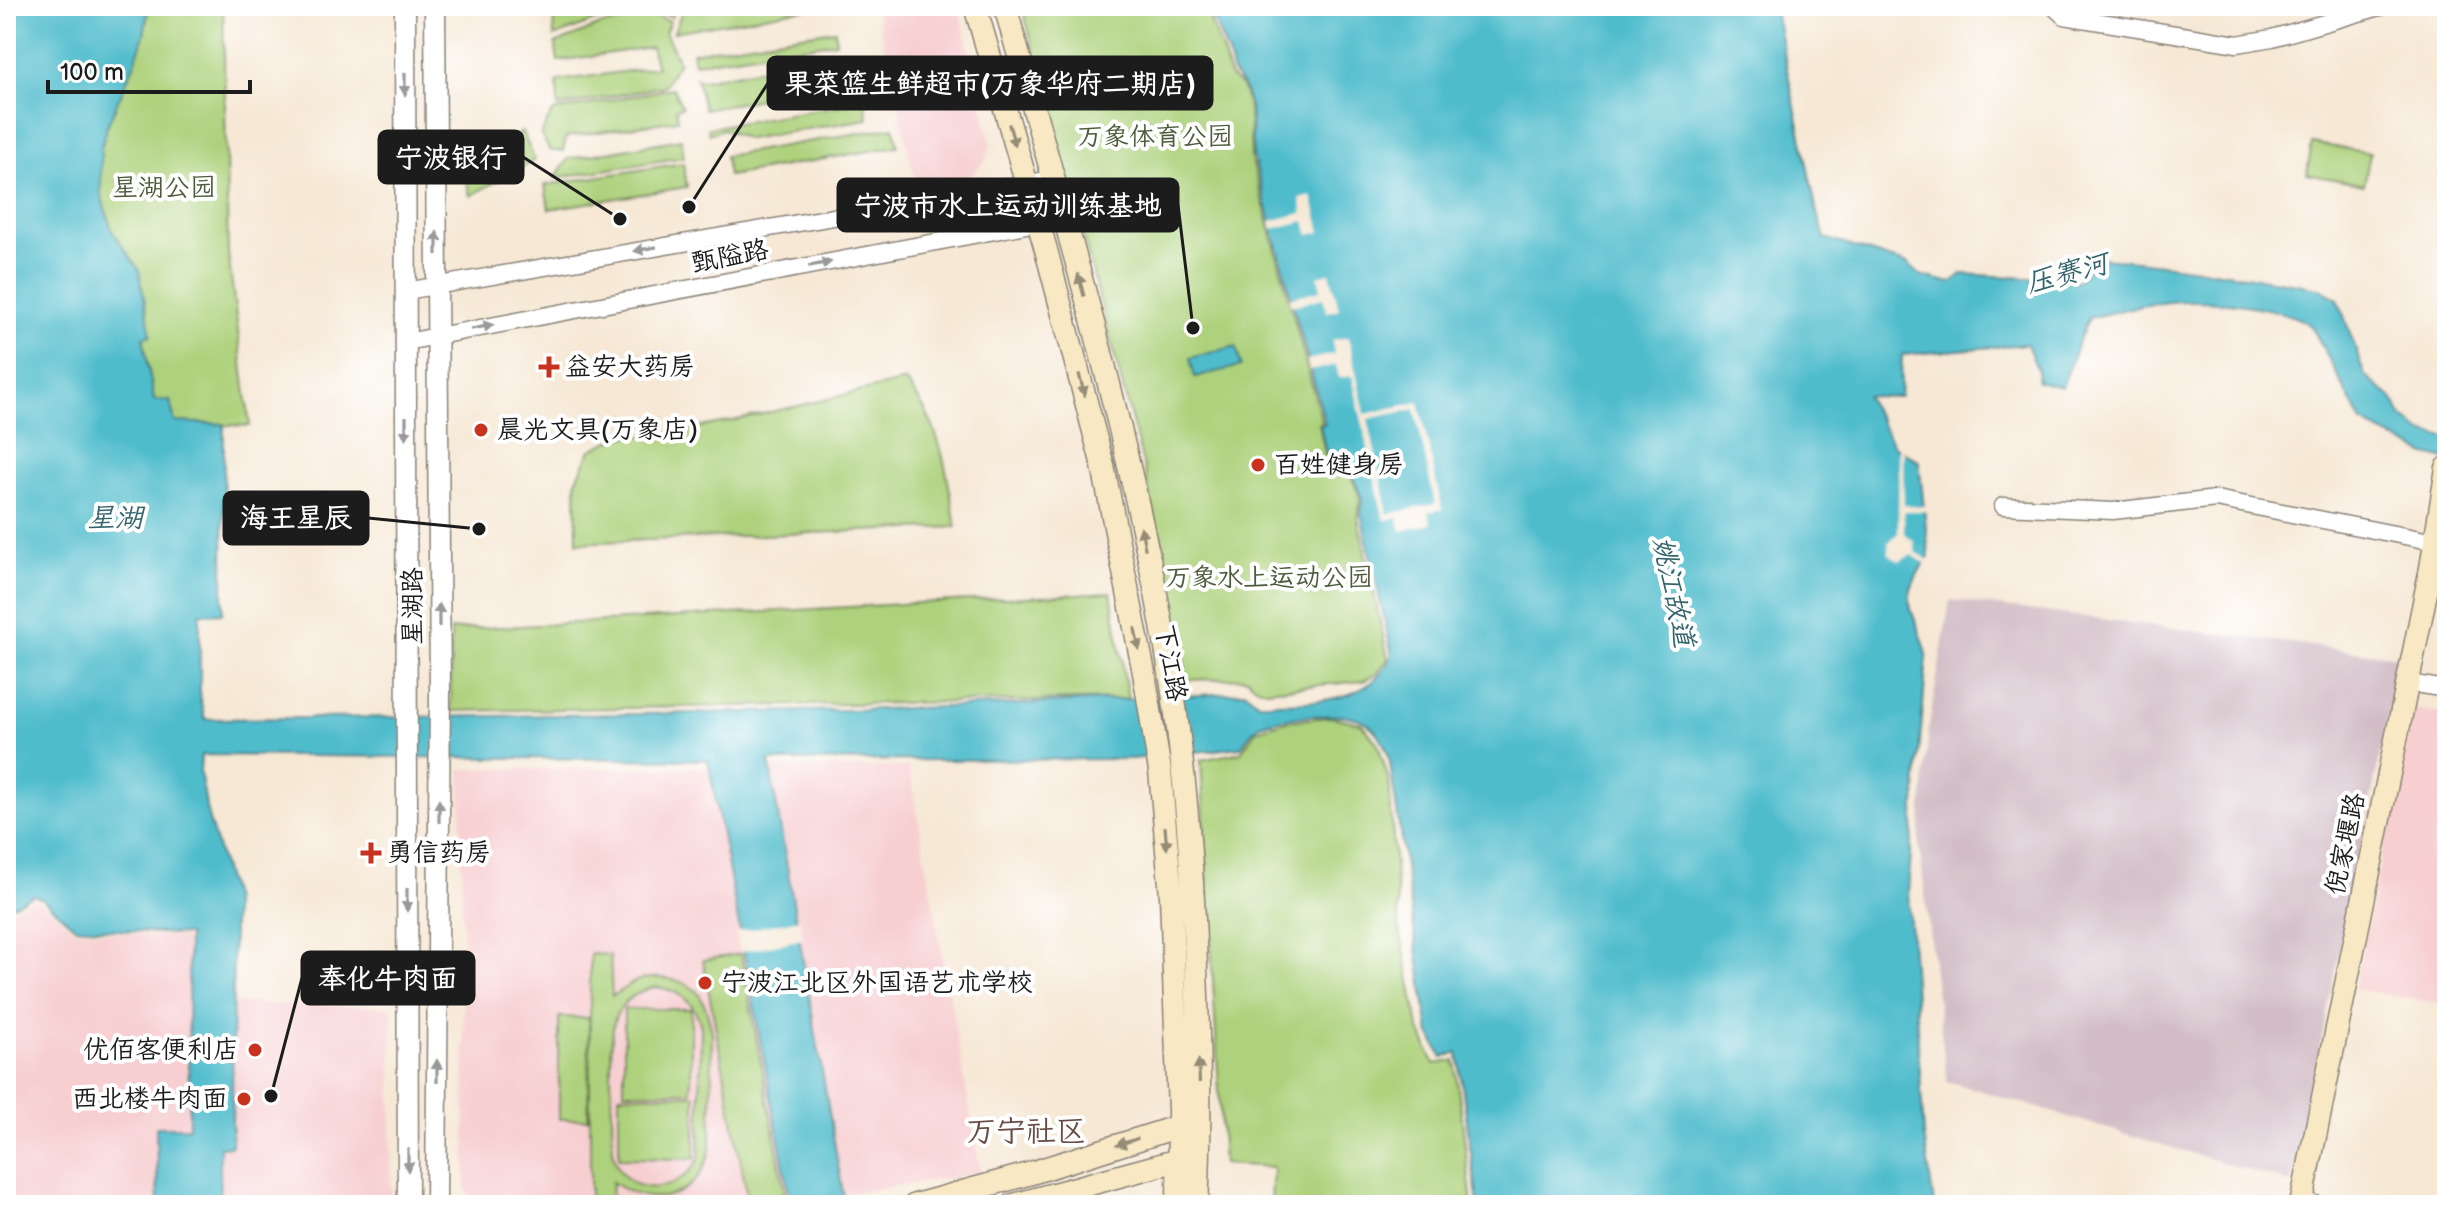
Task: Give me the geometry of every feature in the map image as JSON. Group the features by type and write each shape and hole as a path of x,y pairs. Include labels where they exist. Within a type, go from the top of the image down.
{"main road":[{"name":"下江路","path":"975,6 1038,223 1103,466 1144,673 1158,760 1190,1122"},
{"name":"下江路","path":"1005,6 1126,451 1169,669 1183,763 1194,895 1190,1156 1197,1205"},
{"name":"倪家堰路","path":"2308,1203 2440,531 2447,468"},
{"path":"915,1205 1028,1174 1190,1122"},
{"name":"下江路","path":"1178,1205 1190,1156"},
{"path":"1013,1205 1190,1156"}],"street":[{"name":"星湖路","path":"405,6 408,1205"},
{"name":"星湖路","path":"435,6 440,693 436,1205"},
{"path":"2053,6 2064,16 2237,44 2272,38 2383,6"},
{"name":"甄隘路","path":"406,291 1053,179"},
{"name":"甄隘路","path":"406,342 1063,218"},
{"path":"406,398 438,396"},
{"path":"2003,506 2113,511 2216,499 2440,531"},
{"path":"2408,683 2447,689"}],"shaded area":[{"path":"875,6 958,6 991,144 986,160 969,177 917,189"},
{"path":"1950,600 2400,657 2292,1183 1947,1081 1919,844 1929,726"},
{"path":"2412,709 2447,714 2447,1005 2354,989"},
{"name":"宁波江北区外国语艺术学校","path":"909,767 981,1173 774,1205 474,1205 466,1190 460,769"},
{"path":"34,898 75,930 233,940 235,1003 392,1007 391,1194 385,1205 6,1205 6,908 11,910"}],"green space":[{"name":"星湖公园","path":"149,6 223,6 228,253 250,426 175,423 170,401 154,400 143,337 150,335 139,270 112,231 101,195 101,148 144,35"},
{"path":"553,6 674,6 672,17 652,10 597,20 554,37"},
{"path":"689,6 821,6 674,32 682,11"},
{"name":"万象体育公园","path":"1022,6 1204,6 1230,77 1242,86 1249,107 1251,157 1322,423 1319,424 1328,468 1347,467 1360,497 1358,519 1388,659 1377,674 1363,681 1266,690 1247,678 1188,680 1144,467"},
{"path":"651,15 670,21 665,32 679,62 664,86 558,107 557,81 657,67 651,47 558,61 555,44 598,26"},
{"path":"835,30 836,42 694,63 692,52"},
{"path":"839,54 846,84 704,109 696,78 703,80"},
{"path":"673,88 682,107 676,109 678,120 566,137 563,151 550,151 541,135 551,114 556,111"},
{"path":"864,97 868,119 747,139 723,129 709,134 708,128 853,103 852,98"},
{"path":"894,127 898,146 728,176 725,156"},
{"path":"522,132 535,160 470,196 466,177 470,163"},
{"path":"681,139 684,157 555,178 568,159"},
{"path":"2312,143 2370,153 2364,185 2307,174"},
{"path":"683,163 687,187 549,209 545,185"},
{"path":"905,381 935,432 946,468 956,527 577,543 576,481 591,450 618,437 665,434 737,420"},
{"path":"1111,592 1128,699 451,711 451,630"},
{"path":"1330,717 1361,723 1378,744 1389,781 1399,925 1419,1028 1434,1064 1455,1061 1472,1205 1271,1205 1273,1167 1223,1164 1201,760 1241,752 1256,730 1287,721"},
{"path":"590,954 610,955 612,996 646,979 668,979 689,986 701,999 712,1032 711,1145 698,1178 674,1195 659,1197 628,1191 612,1182 611,1200 590,1199","holes":["655,987 672,991 685,999 695,1011 701,1027 699,1159 678,1180 665,1186 652,1187 627,1179 618,1168 613,1152 611,1081 616,1016 627,1001"]},
{"path":"741,954 785,1193 748,1200 703,960"},
{"path":"624,1009 691,1009 691,1092 624,1092"},
{"path":"559,1017 589,1018 588,1119 559,1119"},
{"path":"619,1095 695,1095 695,1159 619,1158"}],"water":[{"path":"6,6 149,6 134,65 107,126 101,148 101,195 112,231 139,270 151,335 143,337 154,400 170,401 175,422 224,424 223,613 200,614 200,699 205,719 856,710 1246,692 1258,703 1296,703 1336,698 1370,684 1383,671 1392,654 1361,514 1362,498 1348,465 1329,467 1320,425 1325,424 1253,155 1250,106 1243,85 1233,74 1208,6 1774,6 1825,238 1908,264 1920,275 1951,283 1962,274 2077,281 2094,261 2109,259 2319,288 2338,299 2365,376 2391,397 2403,417 2421,432 2447,437 2447,460 2426,455 2362,422 2312,327 2302,320 2272,310 2238,304 2167,302 2089,318 2062,387 2037,381 2038,371 2027,344 1902,355 1900,397 1866,396 1894,446 1919,461 1929,556 1918,573 1910,597 1910,606 1927,655 1908,892 1924,1135 1934,1205 1478,1205 1458,1053 1442,1057 1429,1032 1389,756 1379,736 1368,724 1354,718 1326,716 1266,723 1255,729 1241,747 1131,759 769,761 845,1205 791,1205 708,760 201,755 200,772 208,816 233,900 232,1146 220,1147 220,1205 158,1205 156,1127 189,1127 188,935 75,927 41,898 33,895 11,906 6,904"},
{"path":"1236,346 1241,366 1195,377 1190,358"}],"pier":[{"path":"1312,196 1321,232 1309,235 1305,221 1272,229 1270,221 1303,213 1300,199"},
{"path":"1330,273 1339,309 1327,312 1323,298 1291,306 1289,298 1321,290 1318,276"},
{"path":"1348,337 1365,414 1419,402 1442,509 1429,512 1431,524 1401,531 1398,518 1384,520 1352,376 1339,378 1336,365 1309,371 1307,360 1334,354 1332,340","holes":["1415,409 1435,504 1388,514 1368,419"]},
{"path":"1899,444 1903,447 1904,505 1928,506 1929,511 1904,511 1904,533 1914,541 1916,552 1930,561 1928,565 1912,555 1899,561 1889,555 1888,543 1898,533"},
{"path":"800,919 803,939 740,952 736,932"}],"place":[{"name":"果菜篮生鲜超市(万象华府二期店)","path":"689,207"},
{"name":"宁波银行","path":"620,219"},
{"name":"宁波市水上运动训练基地","path":"1193,328"},
{"name":"益安大药房","path":"549,367"},
{"name":"晨光文具(万象店)","path":"481,430"},
{"name":"百姓健身房","path":"1258,465"},
{"name":"海王星辰","path":"479,529"},
{"name":"勇信药房","path":"371,853"},
{"name":"宁波江北区外国语艺术学校","path":"705,983"},
{"name":"优佰客便利店","path":"255,1050"},
{"name":"奉化牛肉面","path":"271,1096"},
{"name":"西北楼牛肉面","path":"244,1099"}],"district":[{"name":"万宁社区","path":"1026,1132"}],"water label":[{"name":"压赛河","path":"2067,274"},
{"name":"星湖","path":"115,518"},
{"name":"姚江故道","path":"1673,592"}],"park label":[{"name":"万象水上运动公园","path":"1269,578"}]}
